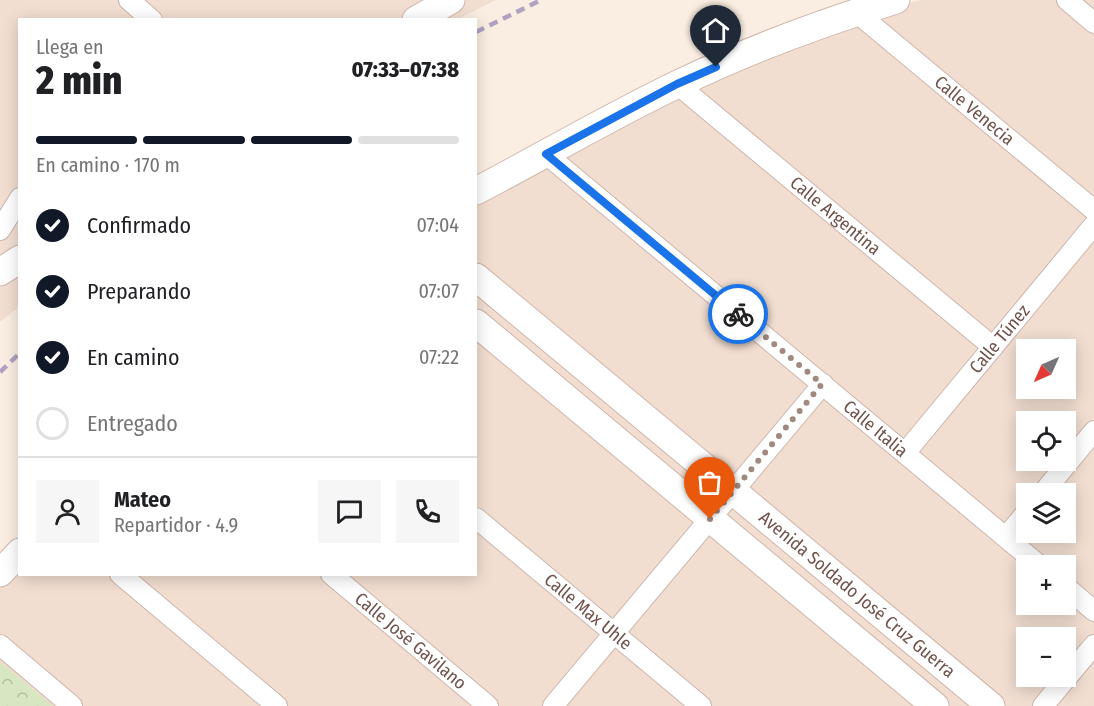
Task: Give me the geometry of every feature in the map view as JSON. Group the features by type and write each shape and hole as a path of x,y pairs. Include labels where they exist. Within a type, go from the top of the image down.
{"street":[{"path":"420,18 451,0"},
{"path":"477,190 677,84 754,50 856,12 896,0"},
{"path":"1067,0 1094,23"},
{"name":"Calle Venecia","path":"856,12 1094,210"},
{"name":"Calle Argentina","path":"677,84 993,347"},
{"name":"Calle Italia","path":"546,154 1027,555"},
{"path":"0,230 18,201"},
{"name":"Calle Túnez","path":"905,453 1094,225"},
{"path":"0,272 18,260"},
{"name":"Avenida Soldado José Cruz Guerra","path":"477,278 991,706"},
{"name":"Avenida Soldado José Cruz Guerra","path":"477,324 935,706"},
{"path":"553,706 822,384"},
{"path":"1051,483 1094,431"},
{"name":"Calle Max Uhle","path":"477,519 700,706"},
{"path":"1006,537 1016,525"},
{"path":"0,573 18,554"},
{"path":"122,576 277,706"},
{"name":"Calle José Gavilano","path":"333,576 488,706"},
{"path":"1076,595 1094,611"},
{"path":"0,645 72,706"},
{"path":"1043,706 1094,645"}],"shaded area":[{"path":"0,0 496,0 460,18 18,18 18,308 0,322"},
{"path":"921,0 1094,0 1094,706 0,706 0,560 18,544 18,576 477,576 477,197 760,44"}],"green space":[{"path":"0,662 53,706 0,706"}],"railway":[{"path":"477,32 541,0"},
{"path":"0,372 18,355"}],"way so far":[{"path":"710,519 822,384 738,314"}],"route":[{"path":"716,67 677,84 546,154 738,314"}]}
